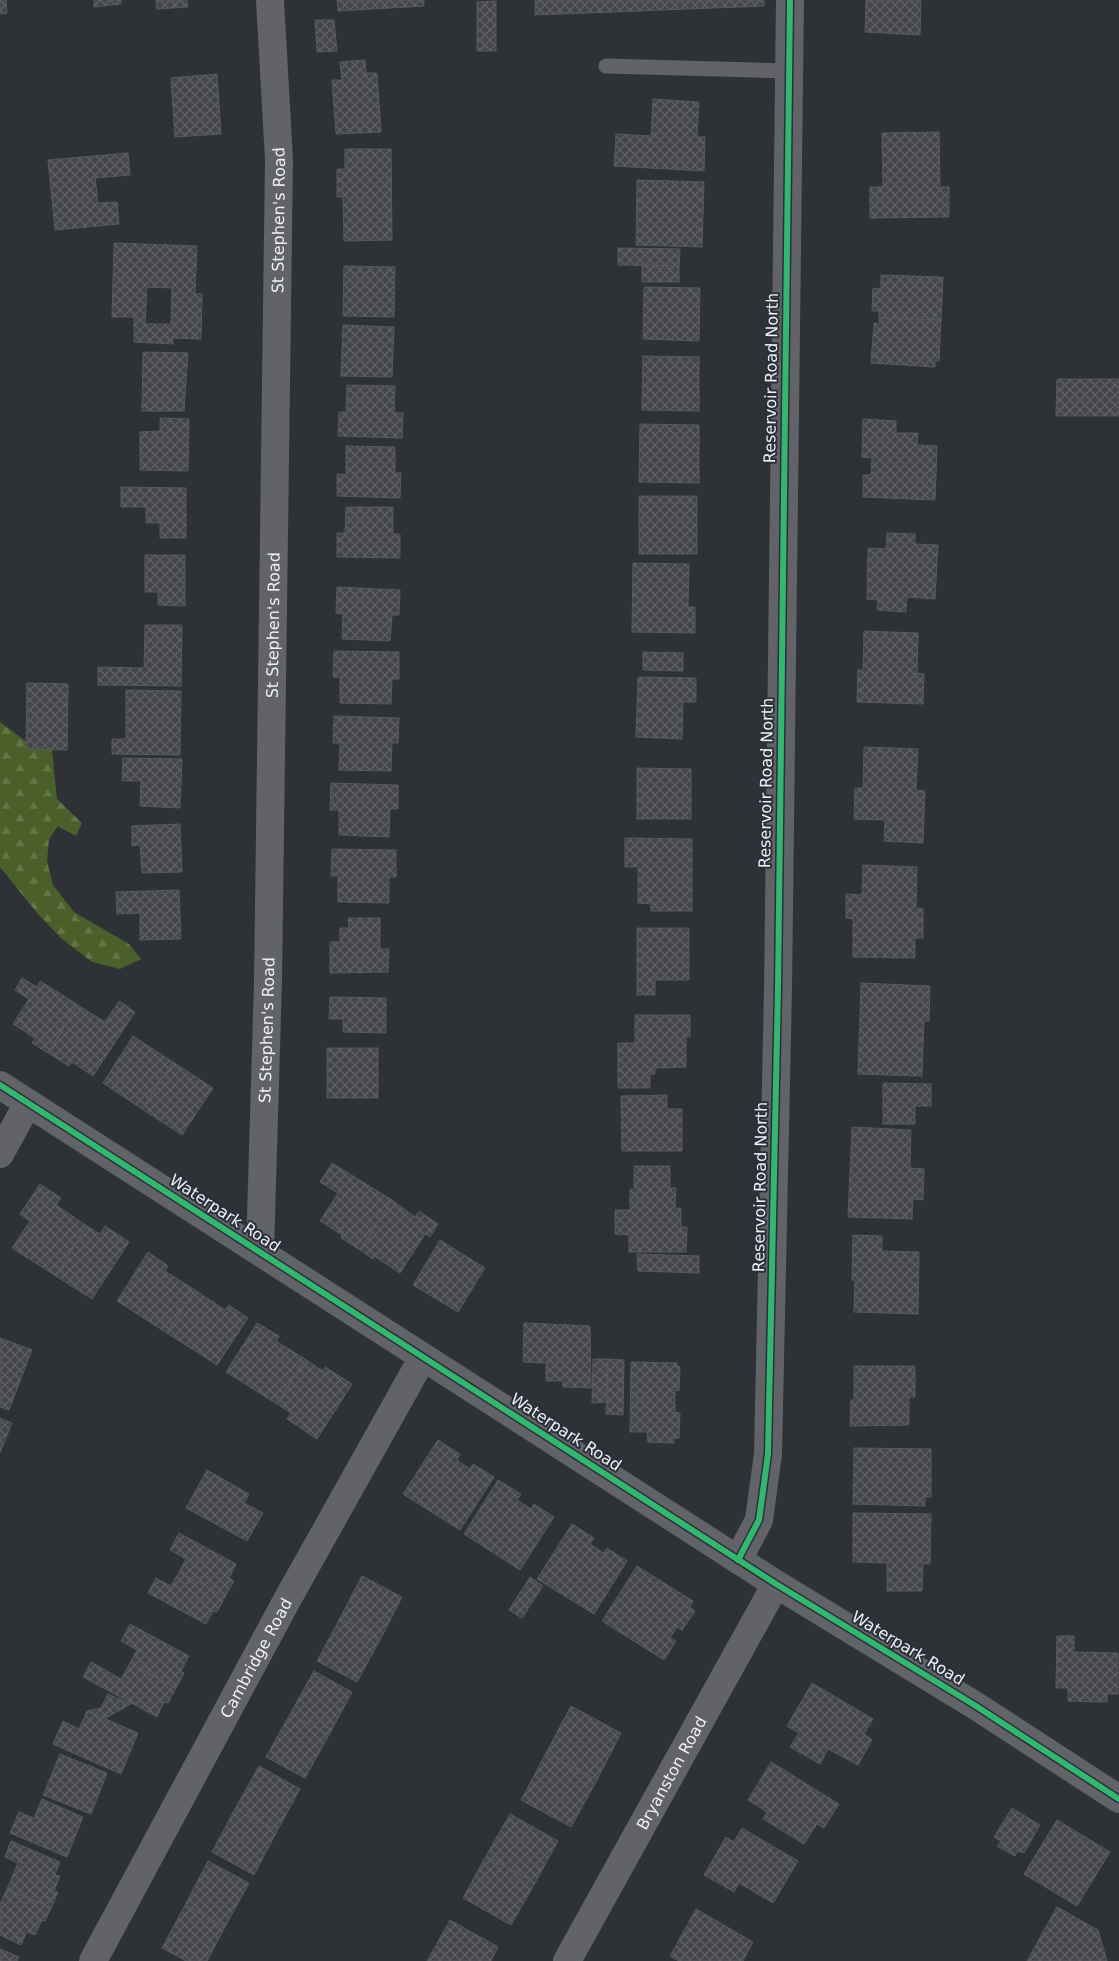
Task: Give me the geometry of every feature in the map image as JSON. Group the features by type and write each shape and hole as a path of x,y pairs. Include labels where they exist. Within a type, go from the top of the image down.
{"street":[{"name":"St Stephen's Road","path":"260,1251 268,962 279,179 270,0"},
{"name":"Reservoir Road North","path":"738,1560 759,1520 768,1454 778,989 790,0"},
{"name":"Waterpark Road","path":"0,1085 738,1560 976,1706 1119,1799"},
{"path":"0,1154 28,1103"},
{"name":"Cambridge Road","path":"93,1961 286,1600 423,1357"},
{"name":"Bryanston Road","path":"567,1961 776,1584"}],"lane":[{"path":"606,66 790,71"}],"green space":[{"path":"0,722 24,740 52,750 57,799 82,823 76,836 58,826 49,839 47,861 53,885 74,912 129,944 141,959 120,969 92,962 62,939 37,913 0,867"}],"building":[{"path":"0,0 6,0 7,13 0,14"},
{"path":"94,0 121,0 121,4 94,7"},
{"path":"156,0 187,0 188,7 157,9"},
{"path":"337,0 424,0 424,6 338,11"},
{"path":"535,0 764,0 764,6 535,15"},
{"path":"866,0 921,0 920,35 865,32"},
{"path":"496,1 496,51 477,51 477,2"},
{"path":"315,20 334,20 337,51 317,52"},
{"path":"365,60 366,73 377,73 381,132 336,134 332,80 342,80 340,62"},
{"path":"217,74 221,134 175,137 171,78"},
{"path":"653,99 699,102 697,137 705,137 704,171 614,166 616,134 651,136"},
{"path":"939,132 940,187 949,187 949,217 870,218 870,187 883,187 882,133"},
{"path":"345,149 391,149 392,240 344,241 343,197 337,197 337,169 345,169"},
{"path":"128,153 130,175 95,178 98,203 117,202 119,224 55,230 48,160"},
{"path":"637,180 704,182 702,247 636,245"},
{"path":"114,243 197,246 195,294 202,294 201,339 173,338 173,344 134,342 134,317 112,317","holes":["147,287 172,288 171,324 145,324"]},
{"path":"618,248 680,249 679,266 618,265"},
{"path":"642,265 679,266 679,282 642,282"},
{"path":"344,266 395,267 394,317 343,316"},
{"path":"881,275 943,277 941,320 879,318 879,311 872,311 873,288 881,289"},
{"path":"644,287 700,288 699,341 643,339"},
{"path":"879,318 941,320 939,361 935,361 935,367 871,363 874,323 879,324"},
{"path":"343,325 394,327 392,377 341,376"},
{"path":"143,352 188,353 184,411 142,411"},
{"path":"643,356 699,357 699,411 642,410"},
{"path":"1057,379 1119,379 1119,416 1056,416"},
{"path":"347,385 395,386 394,413 403,413 402,438 338,436 339,412 346,412"},
{"path":"160,418 189,419 188,471 140,470 140,432 160,431"},
{"path":"863,419 896,421 896,433 918,433 917,445 937,446 935,500 863,497 863,475 871,475 872,458 862,457"},
{"path":"640,424 699,425 699,483 639,482"},
{"path":"346,446 395,447 395,473 401,473 400,498 337,496 337,474 346,475"},
{"path":"121,487 186,488 186,538 160,538 160,523 146,523 146,507 121,507"},
{"path":"639,496 697,496 697,554 639,554"},
{"path":"346,507 393,507 393,534 400,534 400,558 337,557 337,533 345,533"},
{"path":"887,533 915,534 915,544 938,545 935,599 907,597 906,612 877,610 878,600 867,599 868,548 886,549"},
{"path":"145,555 185,555 185,606 158,605 158,592 145,592"},
{"path":"633,563 689,564 688,607 695,607 695,633 632,632"},
{"path":"337,587 400,590 399,615 392,615 390,641 342,639 343,614 336,613"},
{"path":"145,625 182,625 181,686 98,685 98,667 144,668"},
{"path":"864,631 918,633 917,673 924,674 923,704 857,702 858,670 863,670"},
{"path":"334,651 399,652 399,679 392,679 391,704 340,703 340,677 333,677"},
{"path":"643,652 683,653 683,671 643,670"},
{"path":"638,677 696,678 696,702 683,702 682,739 636,737"},
{"path":"27,683 68,684 67,750 26,749"},
{"path":"126,690 181,691 180,755 112,754 112,739 126,739"},
{"path":"334,716 399,718 398,743 392,743 391,771 339,770 340,743 333,743"},
{"path":"864,747 918,749 916,790 925,791 923,843 884,841 885,820 854,819 855,788 863,788"},
{"path":"123,758 182,759 180,808 140,806 141,781 122,781"},
{"path":"637,768 691,769 691,819 637,819"},
{"path":"331,783 398,785 398,809 390,809 389,837 339,835 339,810 330,810"},
{"path":"180,824 182,872 142,873 140,845 132,846 132,826"},
{"path":"625,838 692,839 692,911 651,911 651,904 638,903 638,867 625,867"},
{"path":"332,849 396,850 396,877 389,877 389,903 338,902 338,876 331,876"},
{"path":"863,865 917,867 916,908 923,909 923,938 915,938 915,958 853,957 853,919 846,918 846,894 862,895"},
{"path":"179,890 181,939 140,940 140,913 117,914 116,892"},
{"path":"348,918 380,918 380,949 389,949 388,972 330,973 330,942 340,942 340,928 349,928"},
{"path":"637,928 689,928 689,980 655,980 655,995 637,995"},
{"path":"22,978 37,987 40,981 78,1005 48,1053 32,1043 35,1038 13,1024 29,999 15,990"},
{"path":"861,983 930,986 929,1021 924,1021 922,1076 858,1074"},
{"path":"330,997 386,998 386,1033 343,1032 343,1019 329,1019"},
{"path":"119,1001 135,1012 93,1076 72,1062 69,1066 48,1053 78,1005 105,1022"},
{"path":"635,1015 690,1015 690,1037 686,1037 686,1067 655,1068 655,1074 650,1074 650,1088 618,1088 618,1043 635,1043"},
{"path":"133,1036 173,1062 142,1109 103,1083"},
{"path":"327,1048 378,1048 378,1098 327,1098"},
{"path":"173,1062 213,1088 182,1135 142,1109"},
{"path":"883,1083 931,1084 931,1106 915,1106 915,1124 883,1124"},
{"path":"667,1095 667,1109 682,1109 682,1151 622,1151 621,1096"},
{"path":"852,1127 911,1130 910,1168 924,1169 923,1200 913,1199 912,1219 848,1217"},
{"path":"332,1163 392,1200 360,1250 341,1238 342,1235 320,1221 338,1193 320,1182"},
{"path":"634,1166 670,1166 670,1188 676,1188 675,1208 681,1208 681,1227 687,1227 686,1252 629,1252 629,1235 615,1234 615,1210 630,1210 630,1189 634,1189"},
{"path":"40,1184 61,1198 56,1205 87,1226 56,1276 12,1248 30,1221 20,1214"},
{"path":"392,1200 415,1217 419,1211 438,1224 430,1237 425,1234 400,1273 374,1256 373,1259 360,1250"},
{"path":"87,1226 100,1234 105,1226 129,1242 92,1299 56,1276"},
{"path":"853,1235 882,1236 882,1251 919,1252 918,1314 854,1312 855,1280 852,1280"},
{"path":"440,1240 485,1268 458,1312 413,1285"},
{"path":"148,1252 168,1266 165,1271 195,1290 167,1333 117,1301"},
{"path":"637,1254 699,1256 699,1273 638,1271"},
{"path":"195,1290 225,1310 229,1305 248,1318 217,1365 167,1333"},
{"path":"257,1323 279,1336 276,1341 305,1359 277,1404 226,1372"},
{"path":"524,1323 590,1326 591,1388 563,1387 563,1381 546,1381 546,1363 523,1362"},
{"path":"0,1338 32,1350 9,1410 0,1407"},
{"path":"305,1359 323,1371 325,1367 352,1384 317,1439 287,1419 291,1413 277,1404"},
{"path":"593,1359 608,1359 607,1402 592,1403"},
{"path":"608,1359 624,1360 623,1415 606,1414"},
{"path":"631,1362 677,1363 677,1366 680,1367 679,1391 675,1390 675,1412 680,1413 679,1438 674,1438 674,1443 648,1442 647,1432 630,1432"},
{"path":"854,1366 915,1366 915,1397 909,1397 909,1425 850,1426 851,1400 854,1400"},
{"path":"0,1418 12,1423 0,1453"},
{"path":"438,1440 460,1454 457,1460 470,1469 473,1464 494,1477 460,1530 403,1494"},
{"path":"854,1448 931,1449 931,1497 925,1497 925,1506 853,1504"},
{"path":"207,1470 249,1494 244,1503 263,1513 247,1541 186,1508"},
{"path":"498,1480 521,1494 517,1500 531,1509 534,1504 554,1517 520,1570 464,1534"},
{"path":"853,1513 931,1514 930,1564 923,1564 922,1591 887,1591 887,1563 853,1562"},
{"path":"572,1524 594,1538 590,1544 604,1553 607,1548 627,1561 594,1614 537,1579"},
{"path":"179,1533 236,1564 229,1578 234,1581 225,1597 179,1572 186,1559 170,1550"},
{"path":"637,1566 693,1601 690,1607 695,1611 682,1630 677,1627 670,1638 676,1641 664,1660 602,1621"},
{"path":"179,1572 225,1597 217,1612 213,1611 206,1624 148,1593 156,1578 171,1586"},
{"path":"362,1576 402,1597 380,1640 340,1618"},
{"path":"530,1577 543,1586 522,1618 509,1610"},
{"path":"340,1618 380,1640 357,1682 317,1661"},
{"path":"130,1624 189,1656 181,1671 184,1673 176,1688 130,1663 137,1650 121,1641"},
{"path":"1057,1636 1074,1636 1074,1652 1118,1653 1118,1694 1107,1694 1107,1702 1068,1701 1068,1688 1056,1688"},
{"path":"91,1662 121,1679 130,1663 176,1688 168,1703 164,1702 157,1717 83,1677"},
{"path":"314,1671 352,1692 329,1735 290,1714"},
{"path":"812,1683 873,1719 864,1734 872,1740 858,1765 828,1749 820,1764 790,1747 799,1733 787,1726"},
{"path":"108,1694 131,1704 104,1719 87,1711 101,1708"},
{"path":"571,1706 621,1733 597,1780 546,1753"},
{"path":"87,1711 138,1733 121,1774 53,1744 63,1721 79,1729"},
{"path":"290,1714 329,1735 305,1778 266,1757"},
{"path":"546,1753 597,1780 571,1827 521,1800"},
{"path":"60,1754 107,1773 91,1814 43,1795"},
{"path":"771,1762 839,1804 824,1828 817,1824 804,1844 763,1819 767,1812 748,1800"},
{"path":"259,1766 300,1789 277,1831 235,1809"},
{"path":"42,1799 83,1817 67,1857 10,1833 19,1812 34,1818"},
{"path":"1012,1808 1040,1825 1024,1853 1018,1851 1015,1856 997,1846 1001,1841 994,1837"},
{"path":"235,1809 277,1831 254,1875 212,1852"},
{"path":"510,1814 558,1841 535,1883 486,1856"},
{"path":"1057,1820 1110,1852 1077,1906 1024,1874"},
{"path":"742,1828 798,1861 773,1903 739,1883 734,1892 704,1875 726,1837 734,1842"},
{"path":"11,1841 60,1862 55,1875 60,1876 54,1891 58,1892 51,1908 7,1889 18,1863 5,1857"},
{"path":"486,1856 535,1883 511,1925 463,1898"},
{"path":"208,1861 249,1883 225,1927 185,1905"},
{"path":"7,1889 51,1908 45,1921 42,1920 35,1935 27,1932 21,1945 0,1935 0,1904"},
{"path":"185,1905 225,1927 207,1961 186,1961 162,1948"},
{"path":"1057,1907 1098,1930 1107,1961 1027,1961"},
{"path":"696,1909 753,1942 743,1961 679,1961 670,1956"},
{"path":"450,1920 498,1947 491,1961 427,1961"},
{"path":"0,1949 19,1957 17,1961 0,1961"}],"cycle path":[{"path":"738,1560 759,1520 768,1454 778,989 790,0"},
{"path":"0,1085 776,1584 976,1706 1119,1799"}]}
